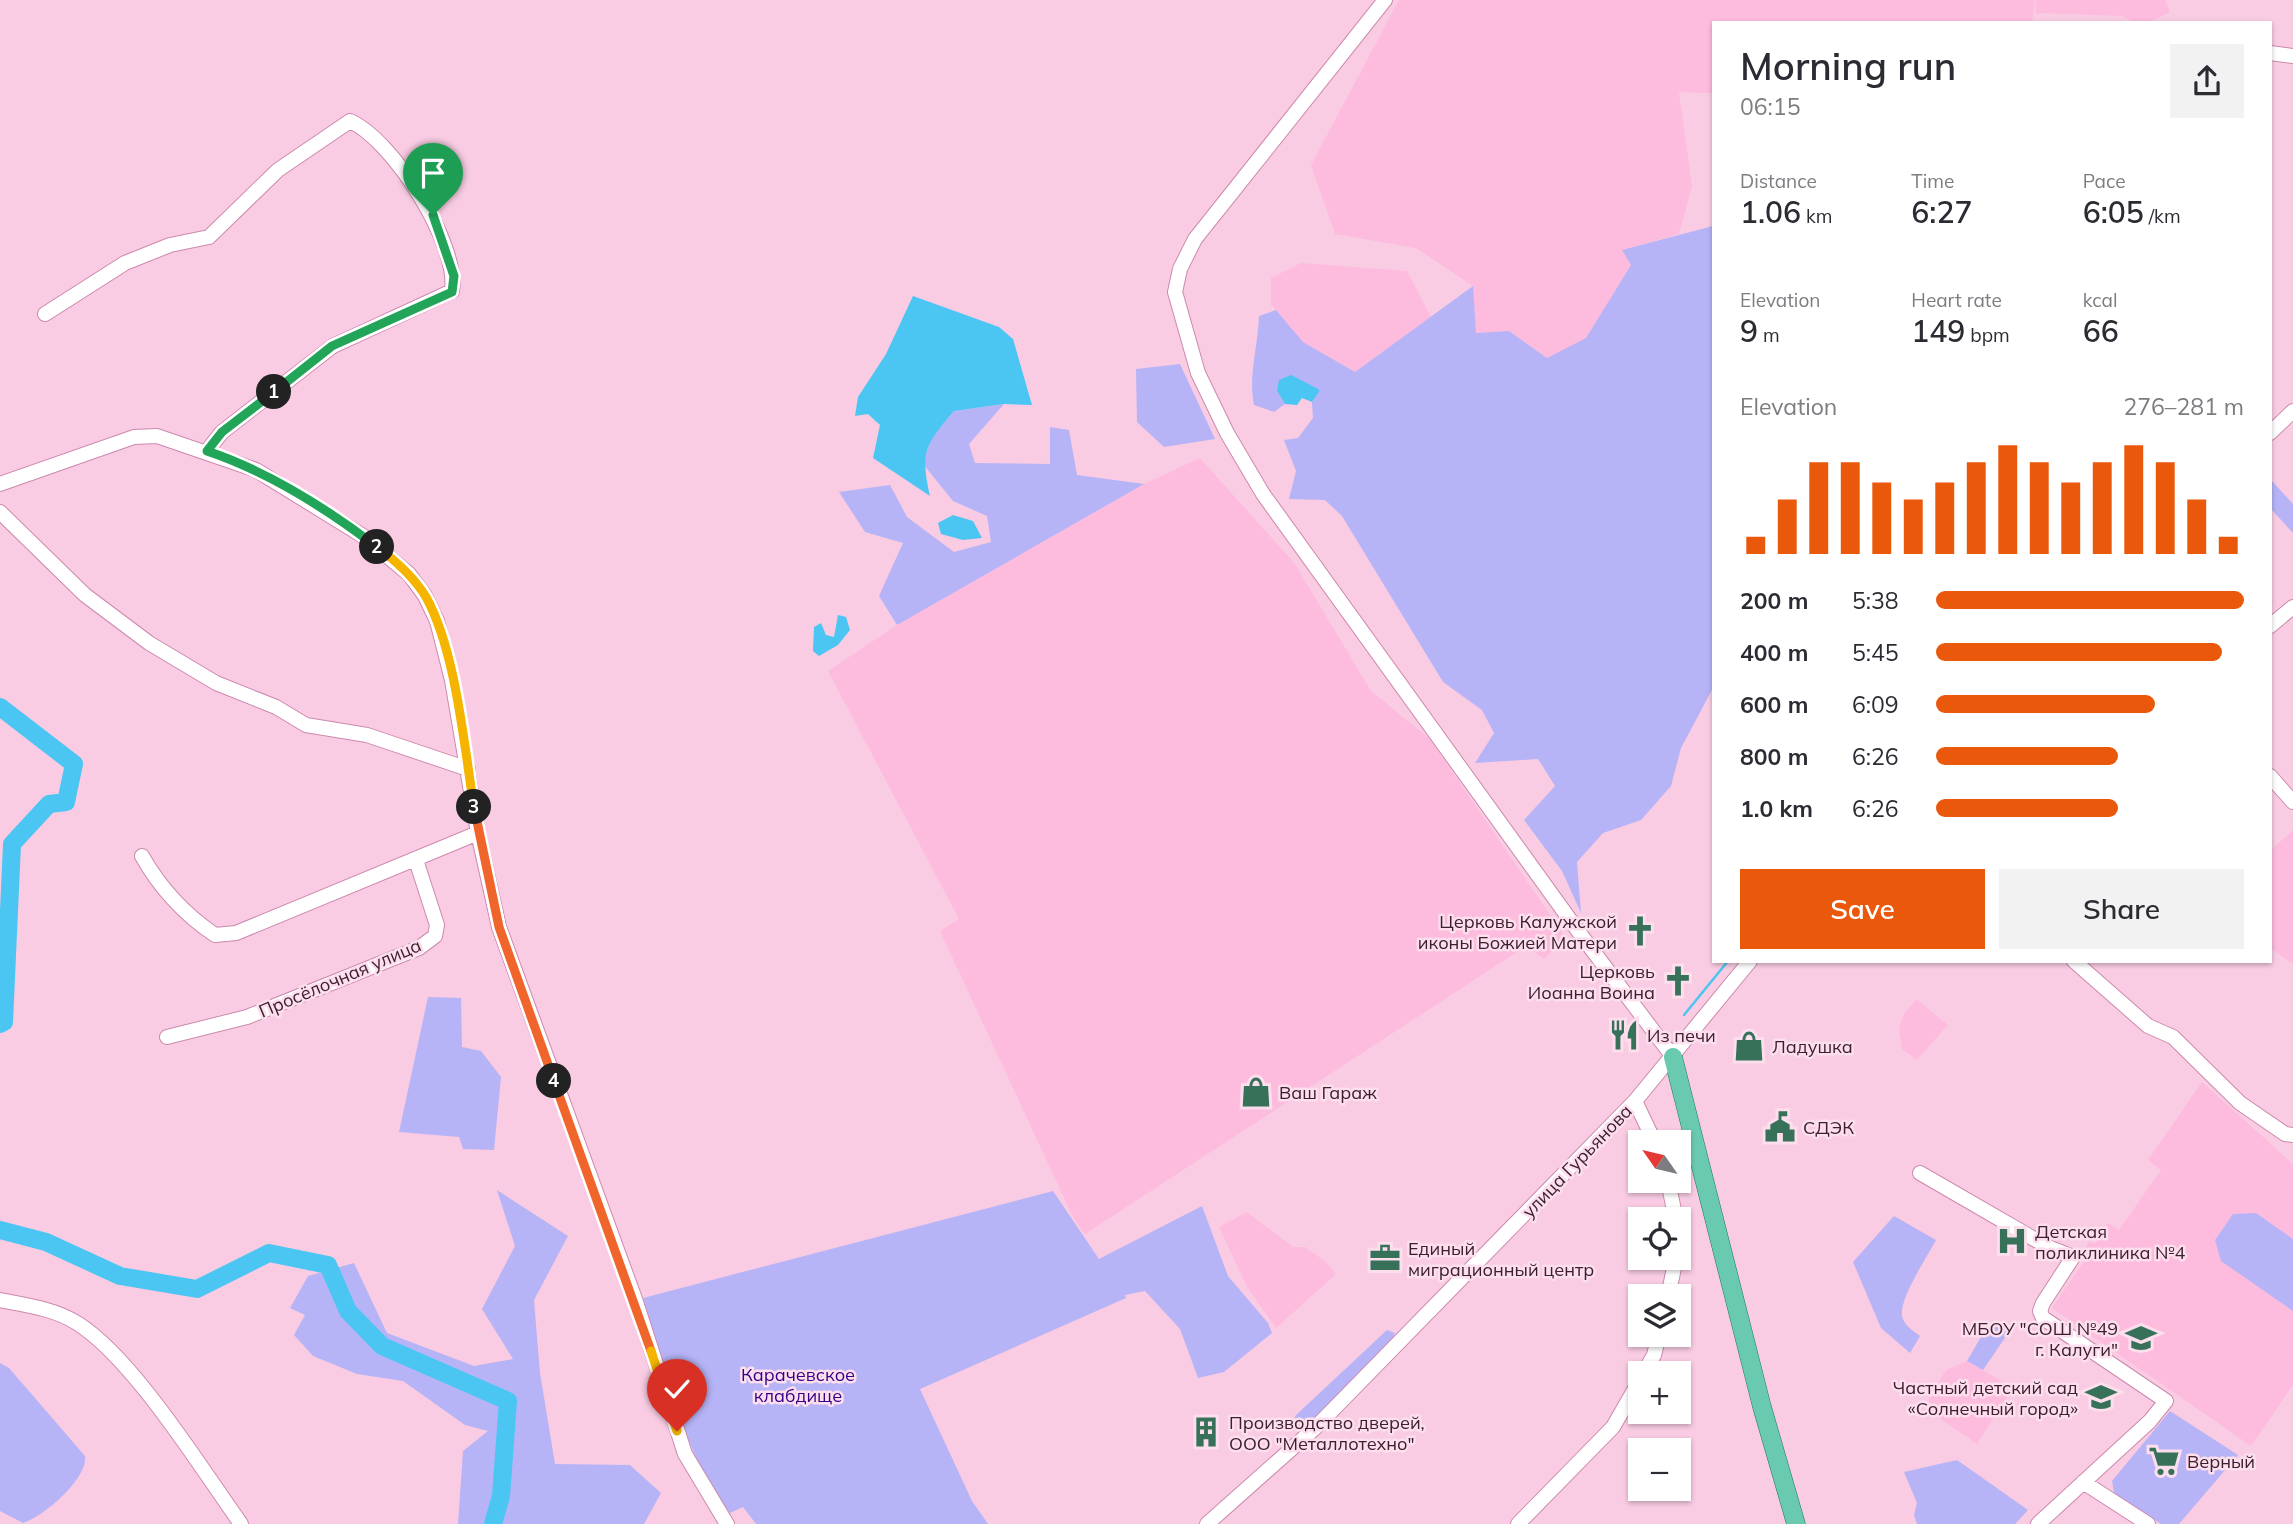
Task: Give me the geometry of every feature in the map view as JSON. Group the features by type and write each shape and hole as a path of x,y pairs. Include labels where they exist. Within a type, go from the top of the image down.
{"main road":[{"path":"1673,1057 1762,1407 1796,1524"}],"street":[{"path":"1385,0 1195,239 1180,269 1175,292 1198,373 1227,433 1263,494 1581,935 1673,1057"},
{"path":"2272,53 2293,56"},
{"path":"45,314 125,263 170,245 209,237 278,170 351,121 368,129 433,215 454,276 452,292 332,346 222,432 207,451"},
{"path":"2272,431 2293,411"},
{"path":"0,484 134,437 157,436 256,470 325,510 409,574 425,596 437,621 452,680 478,834 499,927 635,1299 681,1443 694,1474 727,1524"},
{"path":"0,512 85,595 149,643 216,683 276,707 306,725 367,735 468,769"},
{"path":"2272,624 2293,607"},
{"path":"2272,778 2293,802"},
{"path":"142,856 158,884 196,922 215,936 236,933 478,834"},
{"name":"Просёлочная улица","path":"167,1037 247,1017 419,948 435,936 437,925 416,860"},
{"name":"улица Гурьянова","path":"1207,1524 1315,1429 1635,1101 1673,1057 1705,1012 1748,963"},
{"path":"2076,963 2148,1026 2174,1037 2240,1103 2285,1134 2293,1135"},
{"path":"1635,1101 1649,1130"},
{"path":"1920,1173 2048,1247 2073,1257 2043,1303 2040,1311 2043,1318 2166,1401 2150,1421 2038,1524"},
{"path":"0,1300 66,1317 93,1335 145,1392 241,1524"},
{"path":"1518,1524 1613,1427 1628,1401"},
{"path":"2083,1482 2148,1524"}],"shaded area":[{"path":"1399,0 2035,0 2032,21 1712,21 1712,93 1679,92 1692,186 1679,234 1623,250 1631,265 1586,339 1547,358 1509,331 1476,333 1473,286 1416,248 1335,234 1311,165"},
{"path":"2036,0 2165,0 2170,12 2152,21 2132,21 2122,16 2036,13"},
{"path":"1301,263 1407,271 1431,317 1355,372 1303,342 1271,304 1271,278"},
{"path":"913,296 999,327 1013,339 1032,405 1004,404 954,411 927,450 925,469 930,496 873,458 880,425 868,414 855,416 858,397 886,354"},
{"path":"1291,375 1320,390 1312,402 1302,398 1297,405 1285,404 1277,391 1279,380"},
{"path":"1200,458 1295,564 1371,691 1430,739 1565,937 1544,959 1526,946 1085,1234 1073,1217 940,931 959,919 828,671 897,625 1144,484"},
{"path":"953,515 973,521 982,538 963,540 941,534 938,523"},
{"path":"838,615 846,617 850,630 838,645 819,656 813,651 814,627 821,623 826,635 834,637"},
{"path":"2293,830 2293,964 2272,949 2272,849"},
{"path":"1916,999 1948,1025 1917,1060 1902,1049 1899,1028 1904,1014"},
{"path":"2202,1082 2293,1164 2293,1385 2251,1446 2052,1308 2087,1257 2082,1253 2090,1241 2095,1244 2108,1223 2119,1230 2161,1170 2148,1160"},
{"path":"1247,1212 1293,1247 1305,1247 1326,1262 1336,1274 1276,1328 1247,1287 1219,1227"},
{"path":"1967,1361 2003,1382 2007,1397 1977,1444 1930,1412 1929,1398 1946,1370"}],"green space":[{"path":"1712,226 1712,690 1681,748 1671,786 1641,820 1603,833 1577,862 1581,913 1562,871 1524,820 1555,786 1538,759 1475,763 1494,733 1482,710 1443,682 1342,516 1325,500 1289,499 1296,471 1284,440 1298,438 1313,418 1312,402 1320,389 1277,391 1285,404 1274,412 1254,405 1253,372 1259,316 1276,310 1303,342 1355,372 1473,286 1476,333 1509,331 1547,358 1586,338 1631,265 1622,250"},
{"path":"1180,364 1215,439 1164,447 1137,422 1136,369"},
{"path":"1004,404 969,444 975,463 1050,464 1050,427 1069,430 1077,475 1144,484 897,625 879,596 903,543 865,532 839,492 890,485 907,517 954,552 991,542 987,516 953,501 923,464 931,438 954,411"},
{"path":"2272,481 2293,504 2293,533 2272,510"},
{"path":"428,997 461,998 462,1047 481,1051 501,1077 494,1150 463,1149 459,1137 399,1132"},
{"path":"497,1190 568,1236 534,1300 540,1373 555,1464 630,1465 661,1493 644,1524 458,1524 463,1451 488,1431 465,1425 403,1381 357,1374 313,1356 294,1335 305,1315 290,1308 308,1276 354,1263 387,1333 474,1366 513,1359 482,1309 515,1246"},
{"name":"Карачевское клабдище","path":"1053,1191 1099,1259 1202,1206 1228,1276 1268,1323 1272,1333 1224,1372 1198,1378 1180,1329 1145,1291 1125,1295 1126,1298 920,1389 972,1501 988,1524 756,1524 743,1507 730,1513 704,1477 680,1419 643,1298"},
{"path":"2256,1213 2293,1239 2293,1311 2221,1261 2215,1240 2233,1214"},
{"path":"1894,1216 1936,1240 1909,1289 1902,1309 1902,1316 1909,1328 1920,1336 1910,1353 1881,1328 1853,1262"},
{"path":"1989,1323 2011,1329 1983,1370 1967,1361"},
{"path":"1387,1330 1395,1333 1391,1342 1309,1427 1297,1426 1295,1416"},
{"path":"0,1363 9,1368 85,1456 79,1475 63,1496 42,1513 23,1523 0,1511"},
{"path":"2170,1411 2238,1455 2179,1524 2161,1524 2114,1493 2112,1481"},
{"path":"1957,1460 2028,1510 2015,1524 1917,1524 1914,1515 1917,1503 1904,1472"}],"waterway":[{"path":"0,707 74,764 66,802 49,804 12,844 4,1022 0,1024"},
{"path":"1684,1015 1726,963"},
{"path":"0,1230 46,1242 120,1276 197,1289 269,1253 328,1265 348,1311 382,1346 508,1401 501,1496 493,1524"}],"place":[{"name":"Церковь Калужской иконы Божией Матери","path":"1640,931"},
{"name":"Церковь Иоанна Воина","path":"1678,981"},
{"name":"Из печи","path":"1624,1035"},
{"name":"Ладушка","path":"1749,1046"},
{"name":"Ваш Гараж","path":"1256,1092"},
{"name":"СДЭК","path":"1780,1127"},
{"name":"Детская поликлиника №4","path":"2012,1241"},
{"name":"Единый миграционный центр","path":"1385,1258"},
{"name":"МБОУ \"СОШ №49 г. Калуги\"","path":"2141,1338"},
{"name":"Частный детский сад «Солнечный город»","path":"2101,1397"},
{"name":"Производство дверей, ООО \"Металлотехно\"","path":"1206,1432"},
{"name":"Верный","path":"2164,1461"}],"route":[{"path":"433,215 454,276 452,292 332,346 222,432 207,451 256,470 325,510 363,536 409,574 425,596 437,621 452,680 478,834 499,927 635,1299 677,1431"}]}
